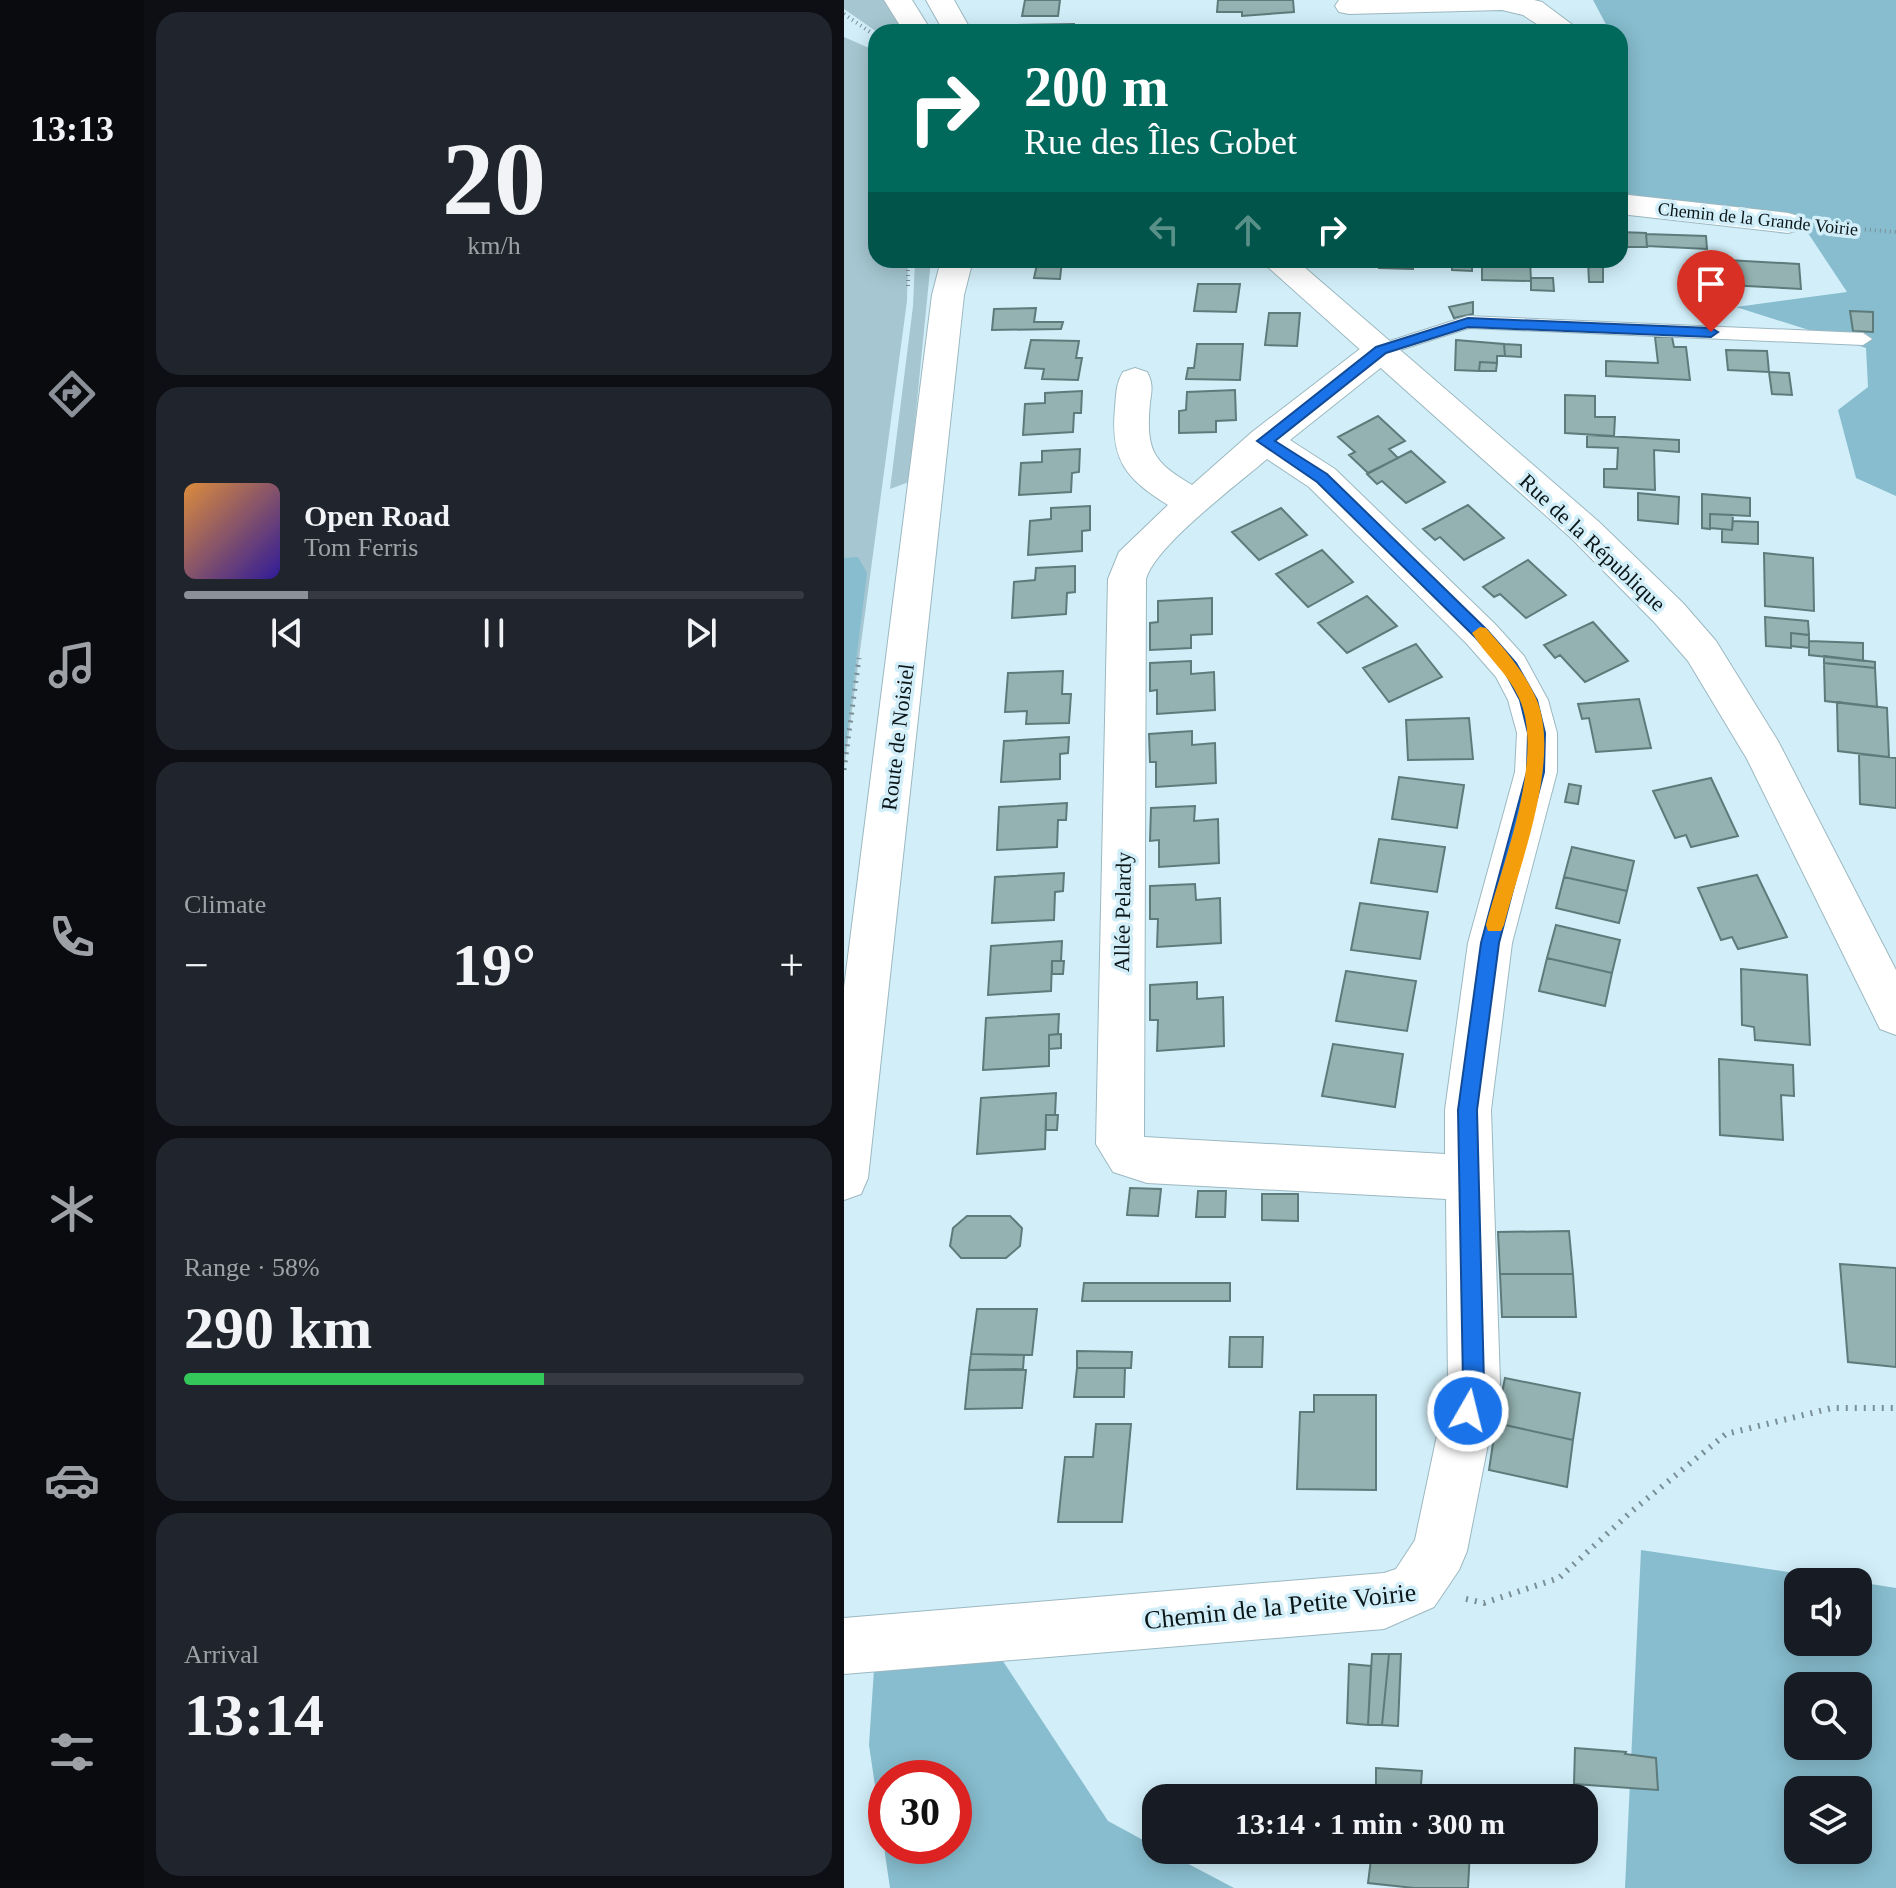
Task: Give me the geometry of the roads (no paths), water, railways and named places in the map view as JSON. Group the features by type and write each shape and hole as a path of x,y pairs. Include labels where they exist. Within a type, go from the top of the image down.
{"street":[{"path":"898,0 913,24"},
{"path":"940,0 954,24"},
{"path":"1349,6 1502,2 1532,8 1556,24"},
{"name":"Chemin de la Grande Voirie","path":"1628,205 1788,223"},
{"name":"Rue de la République","path":"1285,268 1627,568 1702,651 1764,752 1896,1015"},
{"name":"Route de Noisiel","path":"844,1178 948,272"},
{"path":"1135,380 1133,445 1138,461 1193,503 1265,441 1381,350"},
{"path":"1265,441 1322,478 1470,623 1510,667 1528,700 1537,733 1536,772 1490,943 1468,1110 1468,1178"},
{"name":"Allée Pelardy","path":"1193,503 1132,562 1127,579 1120,1144 1130,1156 1147,1161 1468,1178"},
{"name":"Chemin de la Petite Voirie","path":"844,1646 1384,1601 1415,1588 1440,1551 1474,1383 1468,1178"}],"lane":[{"path":"1381,350 1468,322 1863,339"}]}
